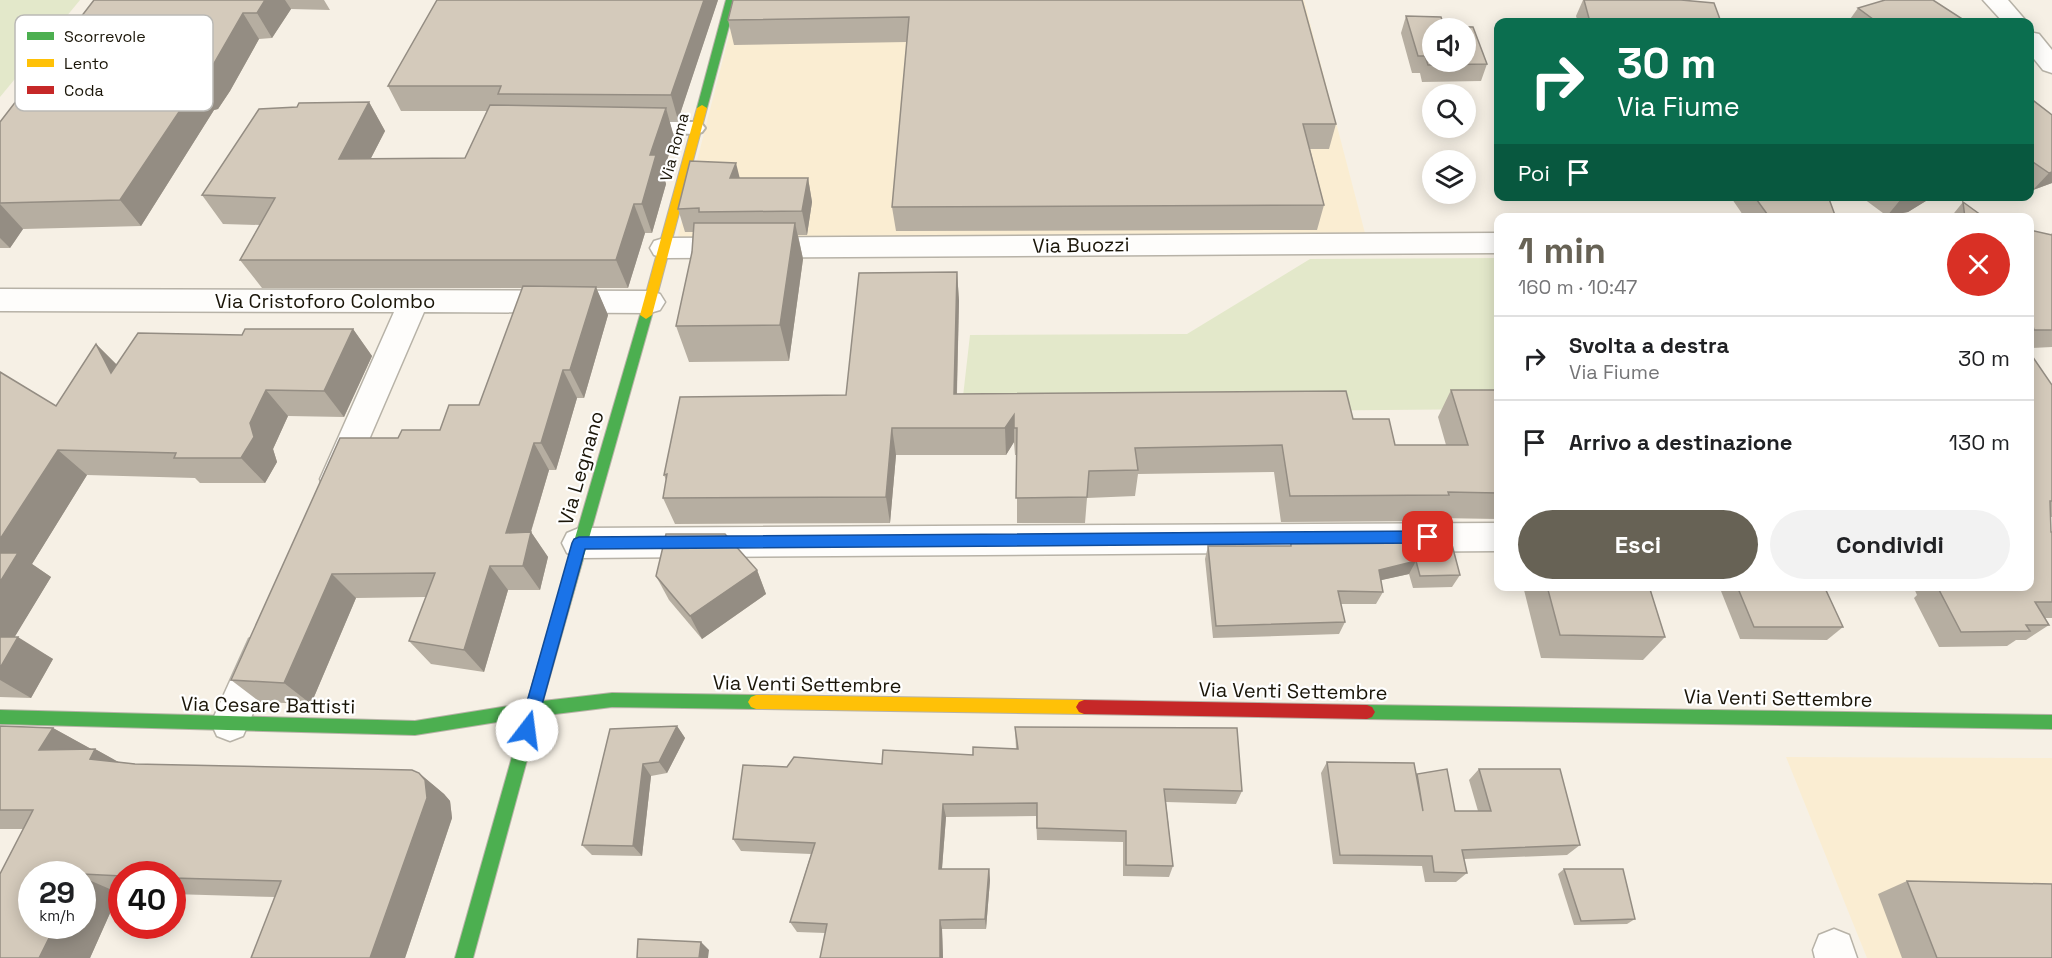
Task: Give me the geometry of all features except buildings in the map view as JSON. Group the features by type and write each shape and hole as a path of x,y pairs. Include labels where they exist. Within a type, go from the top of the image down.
{"street":[{"name":"Via Roma","path":"650,302 731,0"},
{"path":"1995,0 2011,18"},
{"path":"2034,44 2052,65"},
{"name":"Via Buozzi","path":"664,248 1494,243"},
{"name":"Via Cristoforo Colombo","path":"0,300 650,302"},
{"path":"324,507 414,301"},
{"name":"Via Legnano","path":"464,958 579,543 650,302"},
{"path":"579,543 1494,537"},
{"path":"231,723 273,626"},
{"name":"Via Venti Settembre","path":"533,709 612,700 2052,722"},
{"name":"Via Cesare Battisti","path":"0,717 415,728 533,709"}],"lane":[{"path":"626,128 696,128"}],"shaded area":[{"path":"738,0 1304,0 1366,237 676,243"},
{"path":"1786,757 2052,758 2052,958 1867,958"}],"green space":[{"path":"0,0 80,0 68,15 15,15 15,79 0,97"},
{"path":"1494,258 1494,409 961,414 970,335 1187,334 1310,259"}],"traffic: fast":[{"path":"702,108 731,0"},
{"path":"464,958 579,543 646,315"},
{"path":"0,717 415,728 533,709 612,700 756,702"},
{"path":"1367,712 2052,722"}],"traffic: slow":[{"path":"646,315 702,108"},
{"path":"756,702 1084,707"}],"traffic: jam":[{"path":"1084,707 1367,712"}],"route":[{"path":"527,730 579,543 1428,537"}]}
